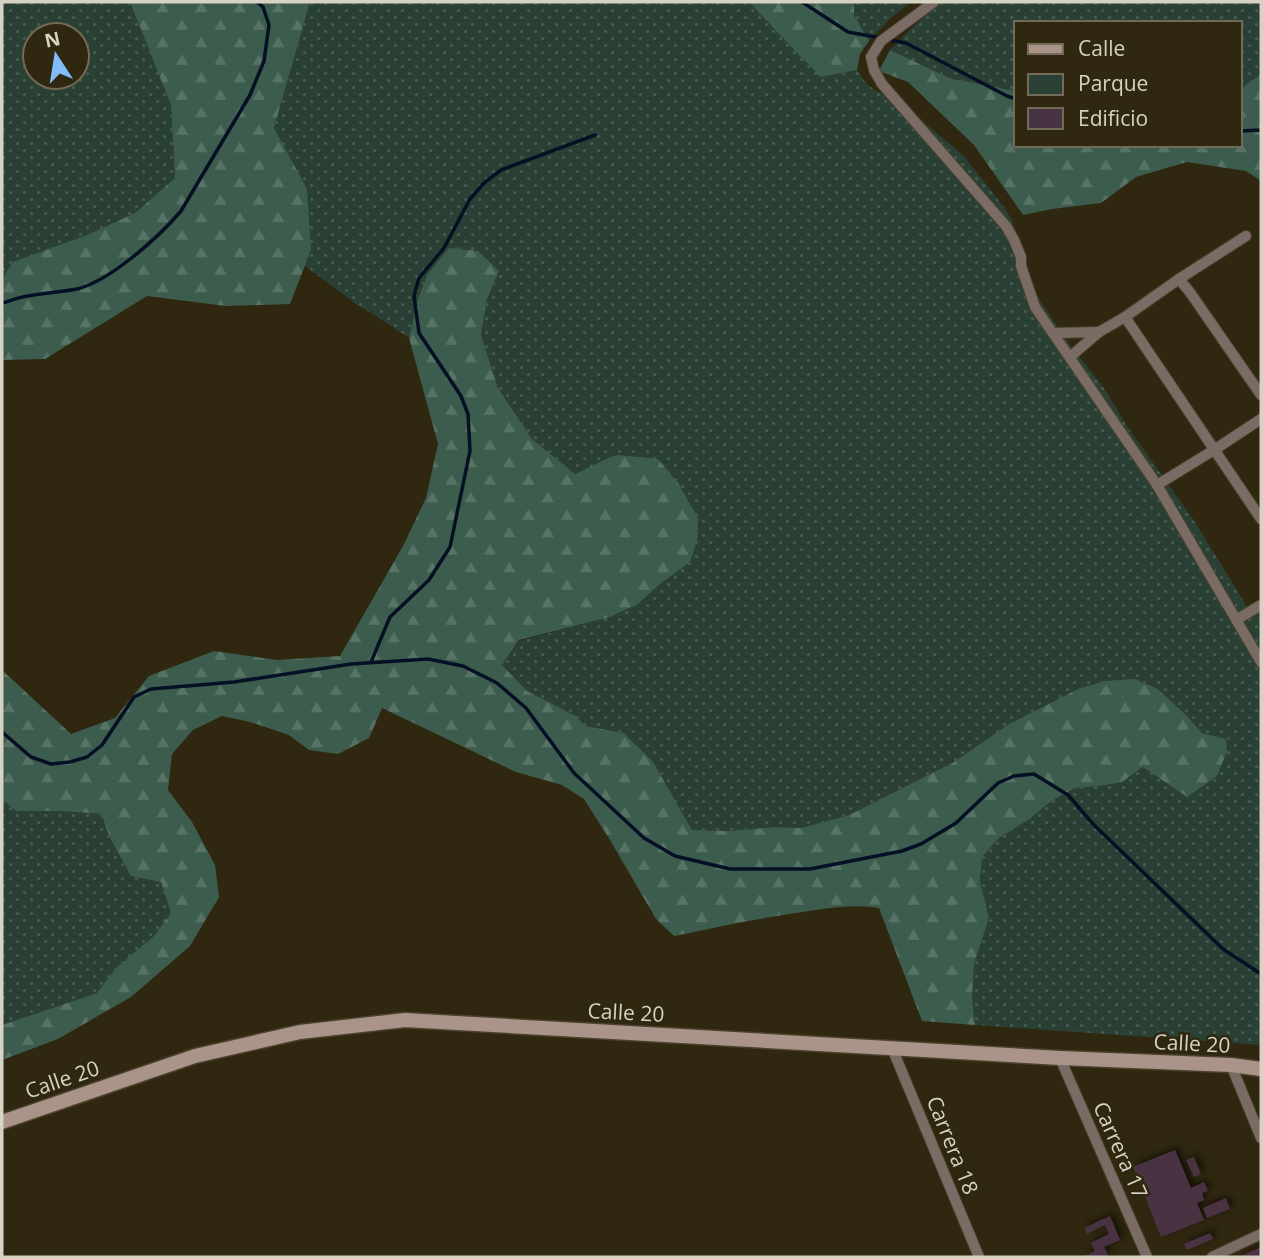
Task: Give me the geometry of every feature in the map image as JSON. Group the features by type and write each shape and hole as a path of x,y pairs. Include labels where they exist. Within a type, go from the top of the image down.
{"main road":[{"name":"Calle 20","path":"2,1122 195,1056 300,1032 405,1020 1060,1058 1231,1065 1261,1069"}],"street":[{"path":"933,2 881,41 873,51 871,62 882,84 1006,226 1021,257 1021,266 1035,307 1157,485 1261,662"},
{"path":"1070,357 1099,332 1246,236"},
{"path":"1179,279 1261,395"},
{"path":"1125,317 1261,519"},
{"path":"1054,333 1099,332"},
{"path":"1157,485 1261,419"},
{"path":"1236,620 1261,606"},
{"name":"Carrera 18","path":"892,1048 979,1257"},
{"name":"Carrera 17","path":"1060,1058 1147,1257"},
{"path":"1231,1065 1261,1138"},
{"path":"1212,1257 1261,1234"}],"green space":[{"path":"2,2 130,2 171,105 175,178 135,213 2,279"},
{"path":"130,2 310,2 274,128 307,189 311,250 290,304 226,306 147,296 45,359 2,360 2,279 13,262 87,235 135,213 175,178 171,105"},
{"path":"310,2 749,2 821,77 857,70 866,83 876,91 892,96 963,155 1012,220 1035,292 1064,337 1104,388 1127,426 1195,522 1249,610 1261,606 1261,1045 975,1025 972,998 974,964 989,918 980,882 982,857 999,838 1075,788 1122,782 1144,767 1187,797 1202,733 1158,689 1135,679 1078,689 1009,724 954,762 849,815 801,828 692,830 653,762 624,733 585,726 576,716 527,691 502,665 519,641 610,617 638,604 660,584 610,457 575,474 532,439 498,388 481,335 487,299 499,271 427,275 417,302 409,338 356,304 305,266 311,250 274,128"},
{"path":"749,2 854,2 854,15 869,41 860,54 857,70 821,77"},
{"path":"854,2 912,2 893,16 869,41 854,15"},
{"path":"938,2 1261,2 1261,74 1242,88 1242,21 1014,21 1014,91 952,79 890,50"},
{"path":"890,50 952,79 1014,91 1014,147 1242,147 1242,88 1261,74 1261,181 1246,171 1187,162 1136,177 1101,203 1023,215 974,145 908,82 879,71"},
{"path":"449,248 478,251 499,271 487,299 481,335 498,388 532,439 575,474 618,455 658,459 678,483 698,518 697,540 690,562 638,604 610,617 519,640 502,665 527,691 576,716 585,726 624,733 653,762 692,830 801,828 849,815 954,762 1009,724 1078,689 1105,681 1135,679 1158,689 1202,733 1226,739 1227,751 1217,776 1187,797 1143,767 1122,782 1075,788 999,838 982,857 980,882 989,918 974,964 972,998 975,1025 922,1021 879,908 850,906 822,909 674,936 656,919 584,799 562,785 516,772 382,708 369,738 338,754 309,750 289,735 222,716 193,730 172,754 168,790 192,822 215,865 219,897 190,946 131,997 58,1039 2,1060 2,1025 97,993 116,968 154,936 171,913 161,882 131,876 111,840 101,814 16,811 2,799 2,670 71,734 115,718 149,676 214,651 277,660 340,656 403,546 426,498 438,444 409,338 417,302 427,275"},
{"path":"2,799 17,811 101,814 111,840 131,876 161,882 171,913 154,936 116,968 97,993 2,1025"}],"building":[{"path":"1175,1150 1191,1188 1204,1182 1208,1191 1202,1193 1204,1200 1197,1203 1204,1220 1161,1237 1133,1167"},
{"path":"1194,1157 1201,1174 1194,1177 1186,1160"},
{"path":"1226,1198 1230,1209 1207,1218 1203,1208"},
{"path":"1110,1216 1120,1240 1104,1247 1109,1257 1082,1257 1095,1251 1091,1243 1109,1234 1105,1225 1087,1234 1084,1228"},
{"path":"1210,1233 1213,1239 1187,1250 1184,1244"},
{"path":"1261,1247 1261,1257 1238,1257 1245,1254"}],"waterway":[{"path":"2,303 77,289 104,277 133,257 181,211 250,95 264,61 269,25 263,7 257,2"},
{"path":"802,2 848,32 881,38"},
{"path":"889,40 906,43 1014,98"},
{"path":"1242,131 1261,130"},
{"path":"371,662 390,617 429,580 450,547 470,451 468,414 461,396 419,333 414,296 419,278 444,248 470,199 484,183 501,170 595,135"},
{"path":"2,732 31,757 51,764 70,762 87,757 102,745 134,697 151,689 234,682 351,664 428,659 463,666 497,683 526,708 574,773 644,838 675,856 730,869 810,869 902,851 921,844 956,823 998,783 1014,776 1034,774 1068,795 1093,824 1223,949 1261,974"}]}
